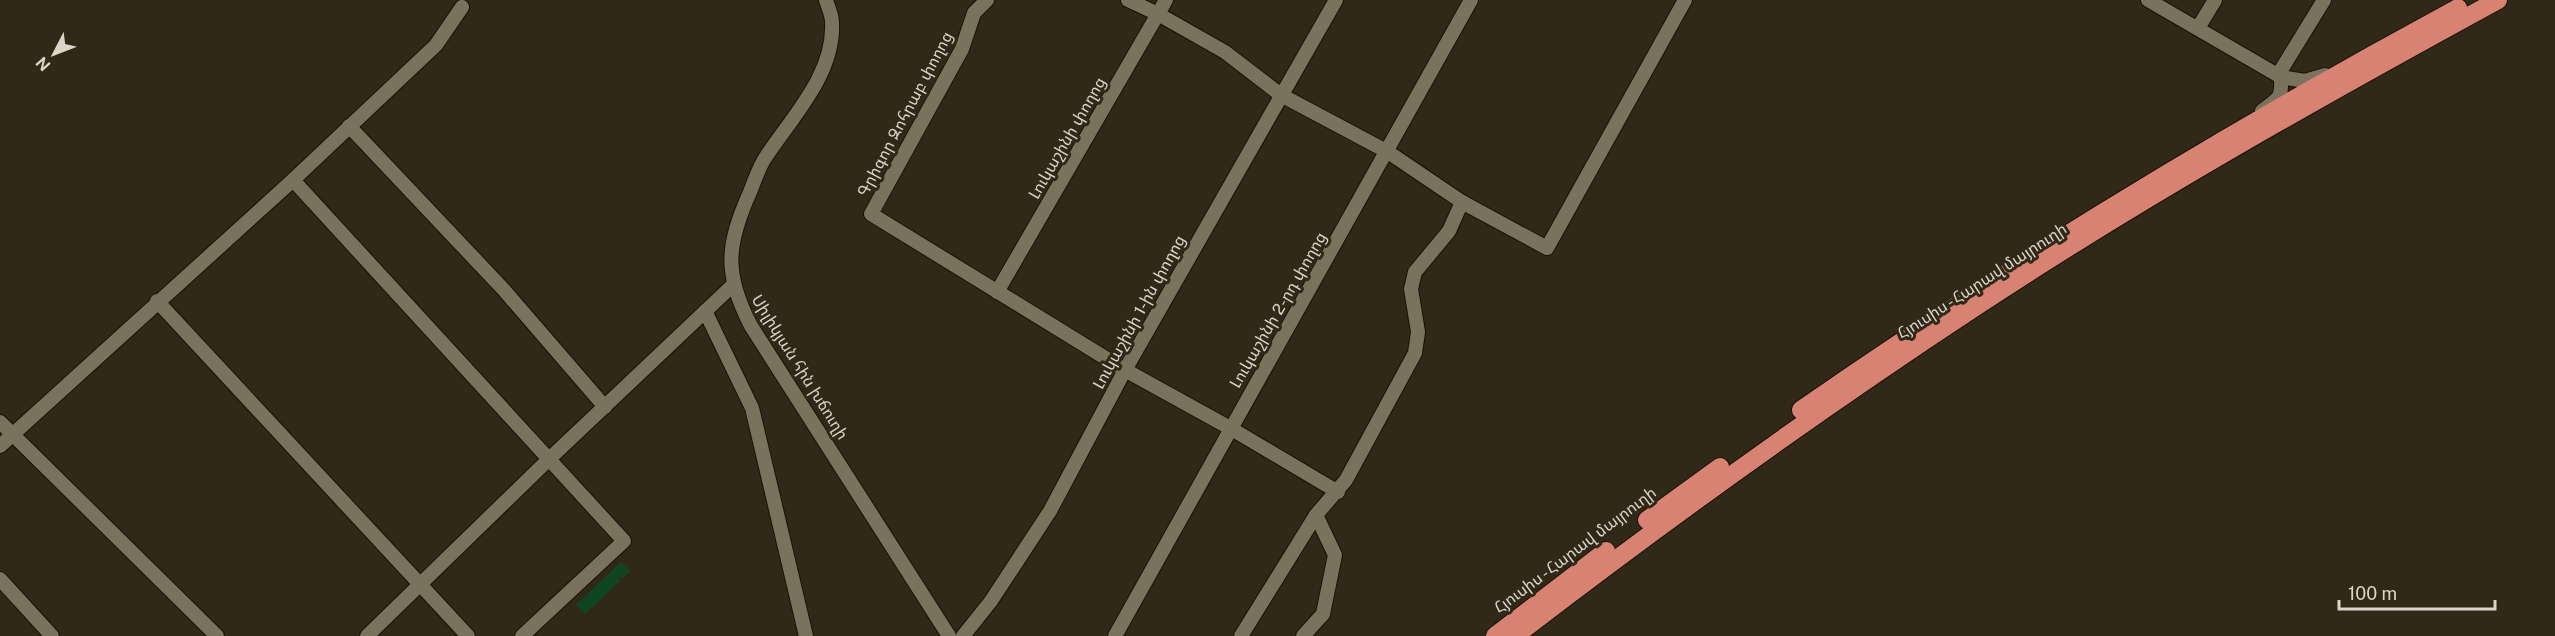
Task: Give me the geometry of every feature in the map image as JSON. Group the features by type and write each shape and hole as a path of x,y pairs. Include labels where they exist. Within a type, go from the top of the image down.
{"highway":[{"name":"Հյուսիս - Հարավ մայրուղի","path":"1495,636 1691,487 1887,350 2090,219 2248,124 2473,0"},
{"name":"Հյուսիս - Հարավ մայրուղի","path":"1515,636 1617,557 1766,449 1981,303 2186,176 2498,0"}],"street":[{"name":"Սիլիկյան հին խճուղի","path":"826,0 832,22 824,66 802,107 765,157 738,219 730,260 734,285 752,326 949,636"},
{"name":"Գրիգոր Զոհրաբ փողոց","path":"987,0 974,13 962,49 871,214 997,292"},
{"path":"1128,0 1158,14 1225,52 1281,95 1388,152 1462,202 1547,248 1685,0"},
{"name":"Լուկաշինի փողոց","path":"997,292 1166,0"},
{"name":"Լուկաշինի 1-ին փողոց","path":"963,636 991,602 1050,511 1125,370 1336,0"},
{"name":"Լուկաշինի 2-րդ փողոց","path":"1115,636 1230,428 1388,152 1471,0"},
{"path":"2148,0 2279,76 2305,81 2349,69"},
{"path":"2198,28 2215,0"},
{"path":"2248,124 2280,95 2283,88 2279,76 2324,0"},
{"path":"0,446 157,301 293,180 436,45 462,7"},
{"path":"349,126 504,290 605,407"},
{"path":"293,180 547,461 624,541 522,636"},
{"path":"1240,636 1316,516 1338,492 1415,353 1418,332 1411,289 1414,272 1449,231 1462,202"},
{"path":"367,636 547,461 734,285"},
{"path":"997,292 1125,370 1230,428 1338,492"},
{"path":"157,301 468,636"},
{"path":"705,311 753,408 806,636"},
{"path":"0,422 217,636"},
{"path":"1303,636 1323,614 1335,555 1316,516"},
{"path":"0,579 52,636"}],"green space":[{"path":"621,562 630,571 622,579 619,576 620,581 585,614 576,605"}]}
